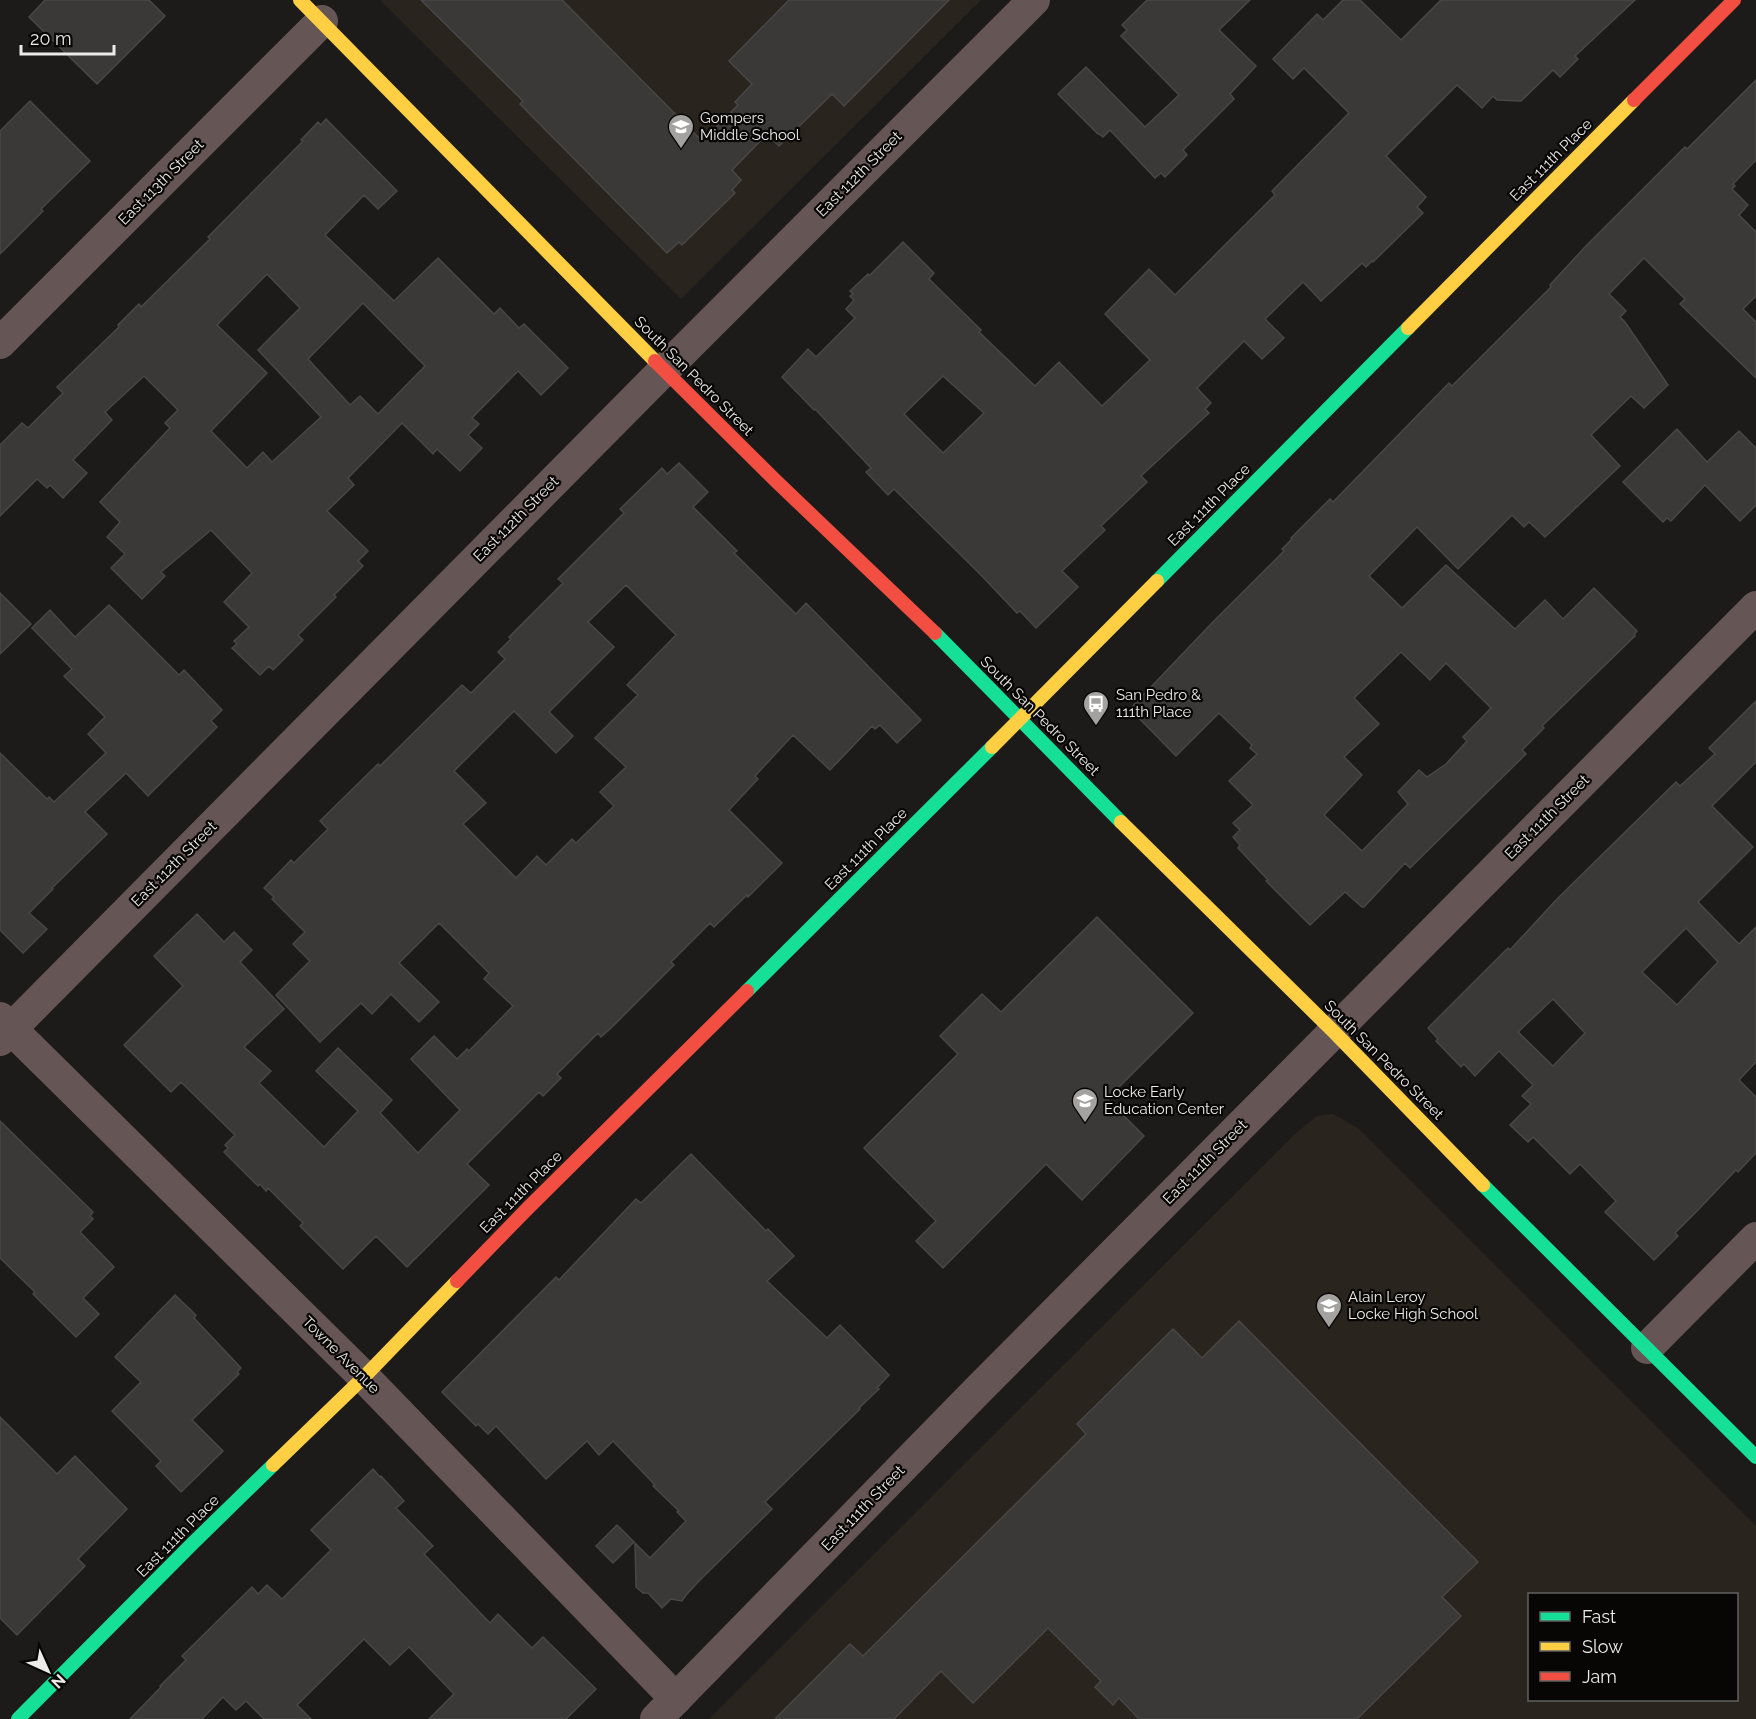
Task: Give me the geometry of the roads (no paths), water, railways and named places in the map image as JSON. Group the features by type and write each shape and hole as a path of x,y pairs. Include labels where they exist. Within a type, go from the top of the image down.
{"street":[{"name":"East 112th Street","path":"4,1029 1034,0"},
{"name":"East 111th Place","path":"18,1719 193,1543 364,1377 529,1206 1020,719 1734,0"},
{"name":"South San Pedro Street","path":"311,10 664,370 925,623 1159,861 1334,1032 1447,1149 1756,1457"},
{"name":"East 113th Street","path":"0,343 311,10"},
{"name":"East 111th Street","path":"666,1709 977,1391 1756,607"},
{"name":"Towne Avenue","path":"4,1029 364,1377 666,1709"},
{"path":"1647,1348 1756,1238"}],"place":[{"name":"Gompers Middle School","path":"681,150"},
{"name":"San Pedro & 111th Place","path":"1096,727"},
{"name":"Locke Early Education Center","path":"1085,1124"},
{"name":"Alain Leroy Locke High School","path":"1329,1329"}]}
